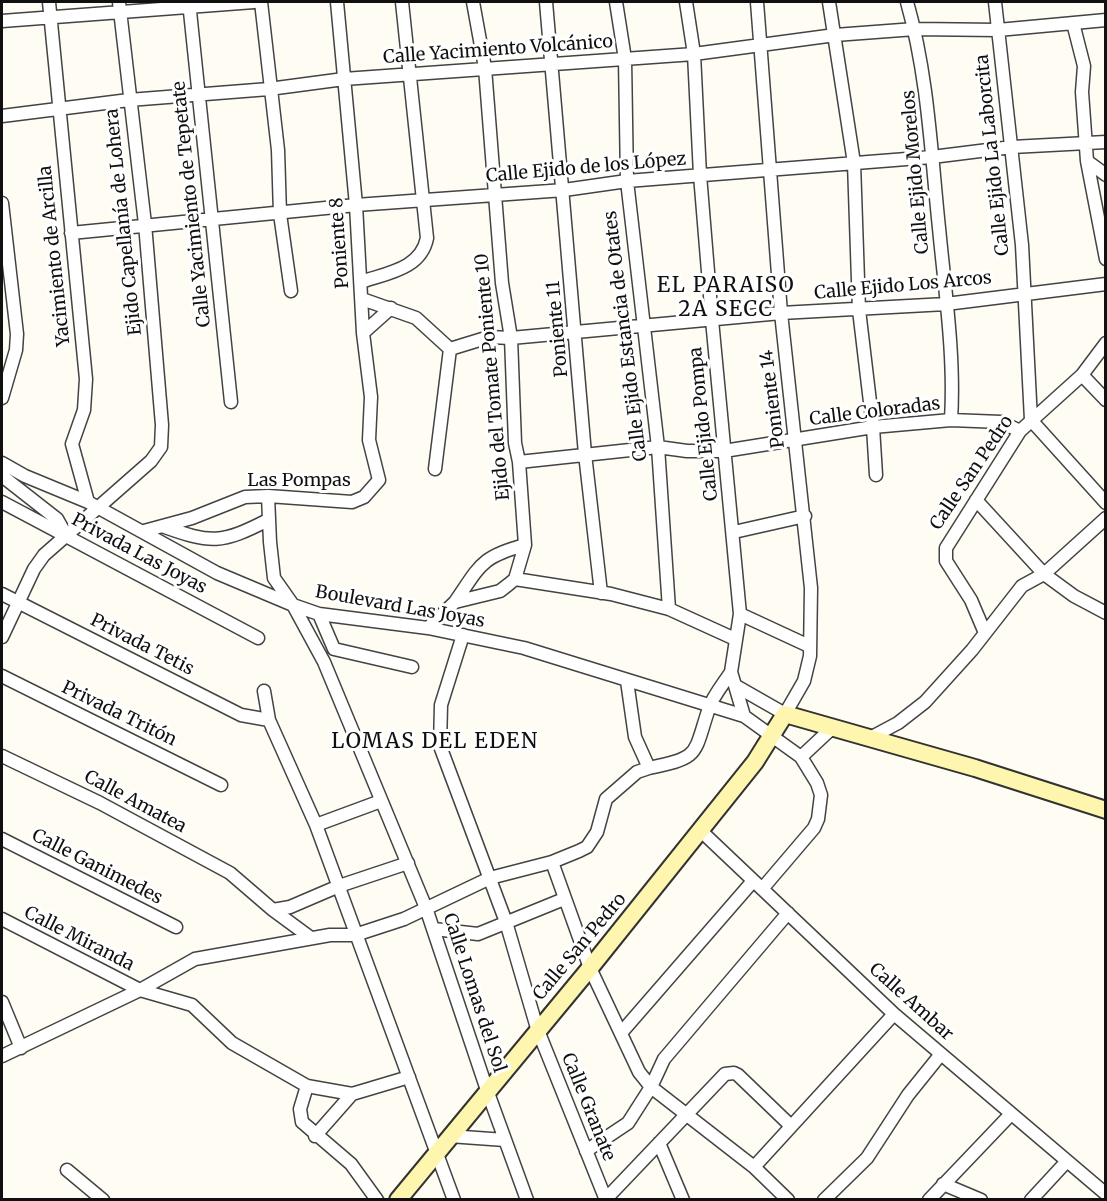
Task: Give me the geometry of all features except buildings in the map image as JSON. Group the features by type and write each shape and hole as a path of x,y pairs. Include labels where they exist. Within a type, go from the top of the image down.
{"street":[{"name":"Yacimiento de Arcilla","path":"49,2 58,110 87,379 84,410 72,444 93,504"},
{"path":"2,21 51,18 120,8 254,2"},
{"path":"261,2 269,89 278,150 280,213 291,291"},
{"name":"Poniente 8","path":"336,2 356,205 363,333 371,398 369,440 379,480"},
{"path":"361,282 407,266 421,254 427,238 402,2"},
{"name":"Ejido del Tomate Poniente 10","path":"473,2 485,68 502,283 511,338 515,443 519,462 525,545 515,579"},
{"name":"Poniente 11","path":"546,2 553,62 585,454 601,593"},
{"name":"Calle Ejido Estancia de Otates","path":"616,2 625,59 627,181 642,326 658,447 669,609"},
{"name":"Calle Ejido Pompa","path":"686,2 694,54 700,175 740,614 731,672 744,716"},
{"name":"Poniente 14","path":"757,2 781,313 805,516 811,588 810,656 804,681 784,714"},
{"path":"829,2 854,163 859,310 873,427 876,475"},
{"name":"Calle Ejido Morelos","path":"907,2 925,74 946,304 951,420"},
{"name":"Calle Ejido La Laborcita","path":"995,2 1012,147 1025,293 1031,420"},
{"name":"Calle Yacimiento de Tepetate","path":"190,4 210,220 231,402"},
{"name":"Ejido Capellanía de Lohera","path":"114,493 158,453 162,440 145,224 120,8"},
{"name":"Calle Yacimiento Volcánico","path":"2,116 129,100 269,89 344,79 553,62 694,54 762,47 835,35 915,29 998,30 1106,20"},
{"path":"1073,23 1084,66 1087,161 1106,259"},
{"name":"Calle Ejido de los López","path":"71,233 356,205 564,190 627,181 932,157 1012,147 1085,145 1106,142"},
{"path":"1087,161 1106,175"},
{"path":"2,203 17,334 16,350 2,398"},
{"name":"Calle Ejido Los Arcos","path":"450,349 489,337 511,338 781,313 946,304 1106,284"},
{"path":"362,299 416,318 450,349 435,468"},
{"path":"363,333 391,308"},
{"name":"Calle San Pedro","path":"985,633 971,600 946,561 946,548 1020,431 1082,375 1106,343"},
{"path":"1082,375 1106,400"},
{"name":"Calle Coloradas","path":"519,462 658,447 675,450 724,450 795,441 873,427 951,420 1001,423 1020,431"},
{"path":"1031,420 1106,503"},
{"name":"Boulevard Las Joyas","path":"2,463 25,476 93,504 217,573 293,605 320,614 428,628 524,648 744,716"},
{"path":"2,476 57,519 66,535"},
{"name":"Las Pompas","path":"144,531 245,497 268,496 352,502 364,497 379,480"},
{"path":"2,637 17,603 44,555 66,535 93,504 114,493 116,516"},
{"name":"Calle Lomas del Sol","path":"268,496 274,578 293,605 315,646 357,738 408,863 434,929 487,1090 527,1200"},
{"path":"976,500 1044,574 1074,596 1106,613"},
{"name":"Privada Las Joyas","path":"2,502 258,638"},
{"path":"734,532 805,516"},
{"path":"868,739 898,723 925,702 1022,586 1044,574 1106,518"},
{"path":"162,526 220,541 238,536 268,520"},
{"path":"428,628 455,602 483,563 497,552 525,545"},
{"path":"455,602 500,591 515,579 601,593 669,609 735,639"},
{"name":"Privada Tetis","path":"2,594 241,715 269,720"},
{"path":"320,614 334,648"},
{"path":"740,614 809,646"},
{"name":"Calle Granate","path":"463,635 441,705 440,746 506,922 537,1028 605,1199"},
{"path":"315,646 334,648 412,667"},
{"path":"2,1056 140,990 195,959 311,939 355,935 404,919 489,878 552,862 587,847 597,832 606,800 637,772 684,760 698,748 709,706 731,672"},
{"name":"Privada Tritón","path":"2,676 221,785"},
{"path":"627,681 635,737 649,768"},
{"path":"736,686 784,714 975,768 1106,810"},
{"path":"264,691 269,720 316,825 454,1200"},
{"name":"Calle San Pedro","path":"398,1200 537,1028 590,968 755,762 784,714"},
{"path":"621,1034 758,885 805,840 818,819 821,795 817,783 801,757 744,716"},
{"path":"801,757 832,728"},
{"name":"Calle Amatea","path":"2,756 100,803 230,873 248,887 259,900 311,939"},
{"path":"316,825 381,801"},
{"name":"Calle Ambar","path":"700,830 894,1014 1106,1194"},
{"name":"Calle Ganimedes","path":"2,839 176,927"},
{"path":"552,862 590,968 639,1072 651,1087 754,1167 788,1200"},
{"path":"273,909 290,907 339,886 408,863"},
{"path":"434,929 478,934 564,899"},
{"path":"586,1151 628,1123 651,1087 664,1059 788,913"},
{"name":"Calle Miranda","path":"2,919 140,990 192,1005 232,1043 307,1086 351,1094"},
{"path":"2,1002 6,1024 21,1048"},
{"path":"754,1167 894,1014"},
{"path":"824,1200 867,1158 908,1095 941,1054"},
{"path":"605,1199 722,1076 734,1073 791,1126"},
{"path":"315,1136 351,1094 409,1077"},
{"path":"307,1086 299,1116 315,1136 351,1164 376,1200"},
{"path":"929,1200 1011,1114"},
{"path":"449,1136 505,1140"},
{"path":"659,1143 683,1200"},
{"path":"1031,1200 1067,1161"},
{"path":"67,1170 103,1200"},
{"path":"943,1184 981,1200"}],"district":[{"name":"EL PARAISO 2A SECC","path":"726,298"},
{"name":"LOMAS DEL EDEN","path":"435,742"}]}
